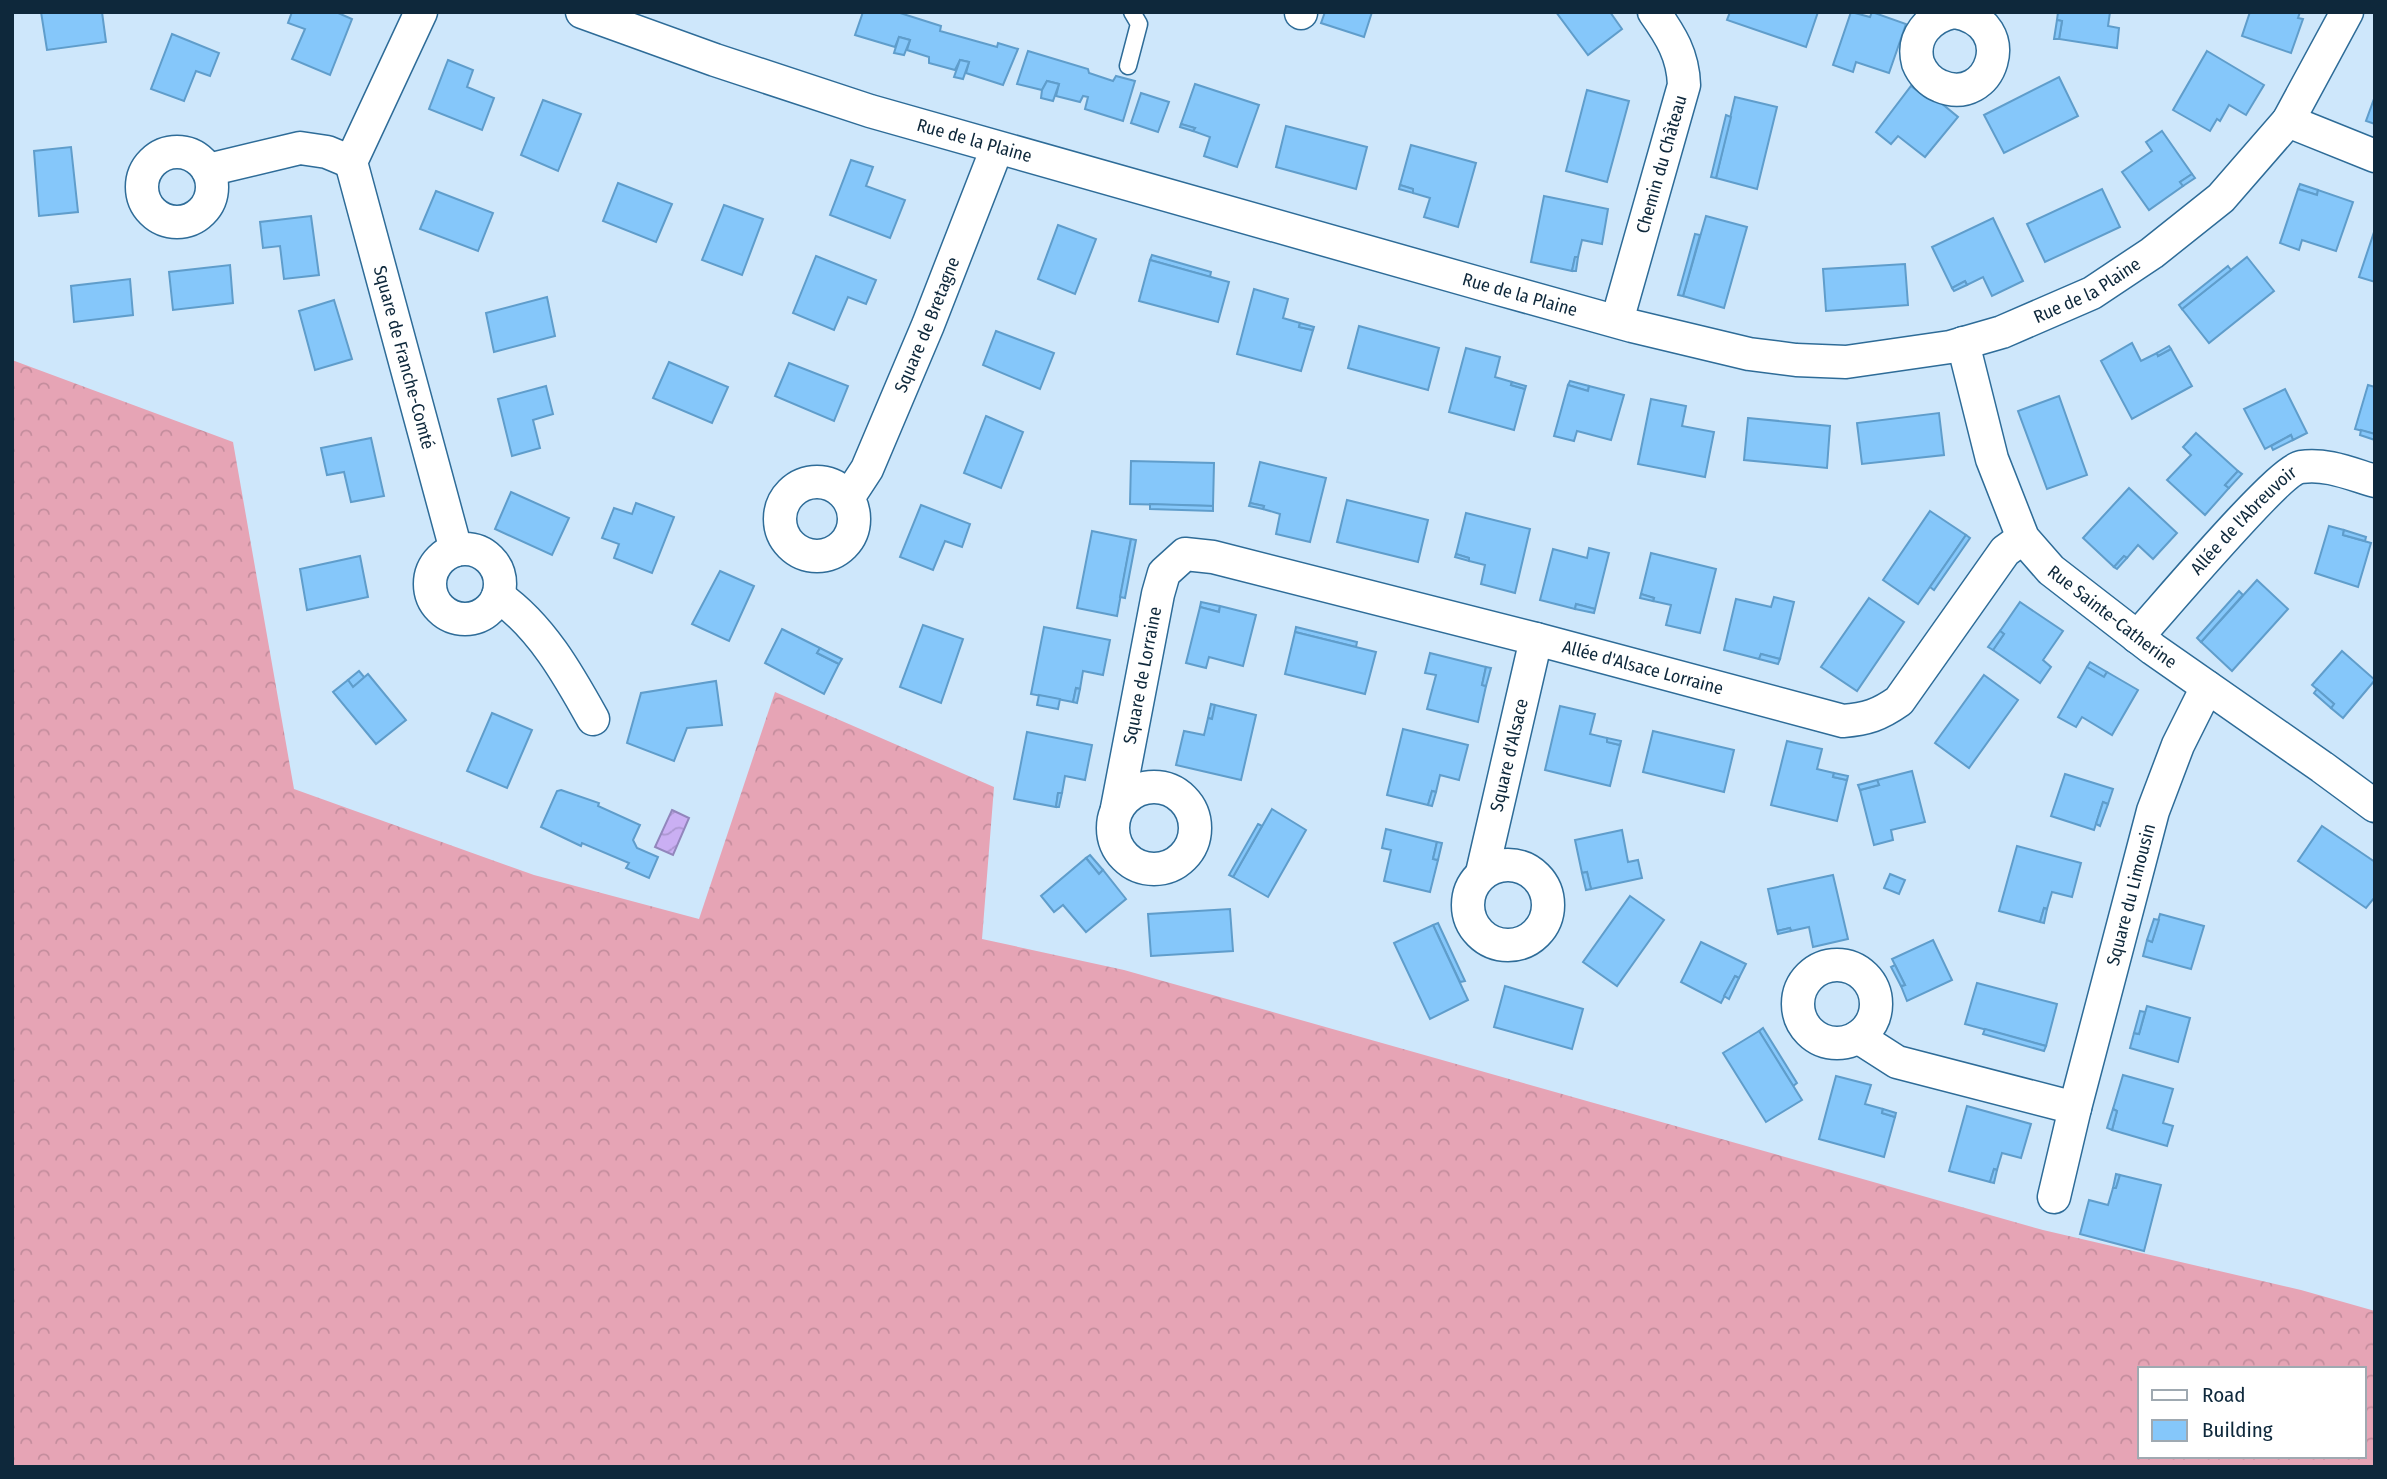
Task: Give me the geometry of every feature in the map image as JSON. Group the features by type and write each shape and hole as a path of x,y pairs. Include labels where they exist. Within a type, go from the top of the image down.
{"street":[{"path":"208,170 300,148 327,152 351,162 421,12"},
{"name":"Rue de la Plaine","path":"582,12 715,60 870,111 1617,321 1749,354 1796,360 1846,362 1964,344 2001,332 2092,293 2152,253 2221,198 2288,121 2347,12"},
{"name":"Chemin du Château","path":"1617,321 1684,85 1684,67 1680,52 1654,12"},
{"path":"2288,121 2375,156"},
{"name":"Square de Bretagne","path":"848,498 867,469 928,326 997,148"},
{"name":"Square de Franche-Comté","path":"351,162 456,550"},
{"name":"Rue Sainte-Catherine","path":"1964,344 1992,459 2023,538 2051,570 2137,637 2375,806"},
{"name":"Allée de l'Abreuvoir","path":"2137,637 2269,489 2298,467 2335,469 2375,481"},
{"name":"Allée d'Alsace Lorraine","path":"1185,554 1213,557 1843,721 1868,719 1899,701 2005,551 2023,538"},
{"path":"471,549 485,555 496,566 500,581 498,596 491,608 479,616 465,619 451,616 439,608 432,596 430,582 434,568 443,556 456,550 471,549"},
{"name":"Square de Lorraine","path":"1117,808 1158,594 1164,573 1185,554"},
{"path":"498,596 511,605 534,629 562,664 593,719"},
{"name":"Square d'Alsace","path":"1482,873 1536,639"},
{"name":"Square du Limousin","path":"2054,1196 2153,811 2178,745 2207,687"},
{"path":"1858,1037 1897,1062 2075,1108"}],"lane":[{"path":"1128,66 1139,24 1132,12"}],"green space":[{"path":"12,360 233,442 294,789 534,875 699,919 775,692 994,787 982,939 1124,970 2043,1230 2301,1290 2375,1311 2375,1467 12,1467"}],"water":[{"path":"672,810 689,818 673,855 655,847"}],"building":[{"path":"41,12 102,12 106,42 47,50"},
{"path":"292,12 336,12 352,19 330,75 292,59 305,29 288,23"},
{"path":"863,12 897,12 941,26 940,31 997,47 998,43 1018,49 1003,85 966,73 969,62 960,60 955,70 929,63 929,57 907,50 910,40 899,37 895,47 855,35"},
{"path":"1325,12 1372,12 1364,37 1321,23"},
{"path":"1556,12 1610,12 1622,29 1588,55"},
{"path":"1730,12 1818,12 1806,47 1727,20"},
{"path":"1851,12 1870,17 1872,12 1906,24 1889,73 1856,62 1853,72 1833,65"},
{"path":"2058,12 2110,12 2108,26 2119,28 2117,48 2059,39 2062,21 2057,20"},
{"path":"2250,12 2300,12 2298,18 2303,19 2291,53 2242,36"},
{"path":"2057,20 2062,21 2059,39 2054,39"},
{"path":"172,34 219,53 210,76 196,71 184,101 151,89"},
{"path":"899,37 910,40 904,55 894,53"},
{"path":"1028,51 1088,69 1089,73 1113,81 1116,76 1135,81 1123,121 1085,109 1088,97 1083,96 1080,102 1056,96 1059,84 1047,81 1042,90 1017,84"},
{"path":"2207,51 2264,85 2246,115 2229,105 2220,121 2217,119 2210,131 2173,110"},
{"path":"448,60 473,70 467,87 494,98 482,130 429,109"},
{"path":"960,60 969,62 963,79 954,77"},
{"path":"2059,77 2078,116 2004,153 1984,115"},
{"path":"1047,81 1059,84 1053,101 1041,98"},
{"path":"1195,84 1259,105 1237,167 1204,156 1210,137 1181,124"},
{"path":"1911,86 1927,98 1930,94 1958,117 1925,157 1898,136 1891,144 1876,132"},
{"path":"1587,90 1629,101 1607,182 1566,171"},
{"path":"1141,93 1169,102 1158,132 1131,123"},
{"path":"2375,96 2375,124 2366,121"},
{"path":"1735,97 1777,107 1757,189 1716,178"},
{"path":"543,100 581,114 558,171 521,155"},
{"path":"1726,115 1731,117 1716,178 1711,177"},
{"path":"1181,124 1195,128 1193,131 1180,127"},
{"path":"1286,126 1367,147 1356,189 1276,167"},
{"path":"2162,131 2192,174 2180,182 2183,186 2149,210 2122,172 2152,151 2146,142"},
{"path":"1411,145 1476,163 1458,227 1424,217 1430,198 1413,193 1413,189 1400,185"},
{"path":"71,147 78,212 39,216 34,151"},
{"path":"851,160 873,167 866,186 905,200 890,238 830,215"},
{"path":"2192,174 2195,178 2183,186 2180,182"},
{"path":"618,183 672,204 656,242 603,221"},
{"path":"2300,184 2318,190 2317,195 2298,189"},
{"path":"1400,185 1413,189 1413,193 1399,189"},
{"path":"2102,189 2120,227 2045,262 2027,224"},
{"path":"2298,189 2317,195 2318,190 2353,202 2336,251 2302,240 2299,250 2280,243"},
{"path":"436,191 493,213 478,251 420,229"},
{"path":"1544,196 1608,209 1602,244 1582,240 1572,271 1531,262"},
{"path":"724,205 763,219 742,275 702,260"},
{"path":"311,216 319,275 284,279 280,246 263,248 260,222"},
{"path":"1706,216 1747,227 1724,308 1683,296"},
{"path":"1993,218 2023,281 1992,296 1983,277 1967,285 1965,281 1952,288 1932,247"},
{"path":"1058,225 1096,239 1075,294 1038,279"},
{"path":"2375,229 2375,282 2359,277"},
{"path":"1695,234 1700,235 1683,296 1678,295"},
{"path":"1152,255 1211,272 1210,277 1150,260"},
{"path":"816,256 876,280 866,304 848,297 834,330 793,313"},
{"path":"1575,257 1578,257 1576,271 1572,271"},
{"path":"2247,257 2274,291 2209,343 2182,309"},
{"path":"1150,260 1229,282 1218,322 1139,301"},
{"path":"1905,264 1908,305 1826,311 1823,269"},
{"path":"230,265 233,303 173,310 169,272"},
{"path":"2228,266 2231,270 2182,309 2179,305"},
{"path":"130,279 133,315 74,322 71,286"},
{"path":"1965,281 1967,285 1954,291 1952,288"},
{"path":"1254,289 1288,299 1283,318 1300,323 1299,327 1313,330 1301,371 1237,354"},
{"path":"547,297 555,336 494,352 486,313"},
{"path":"334,300 352,359 315,370 299,311"},
{"path":"1300,323 1314,327 1313,330 1299,327"},
{"path":"1359,326 1439,348 1428,390 1348,368"},
{"path":"996,331 1054,353 1040,389 983,365"},
{"path":"2132,343 2141,361 2171,349 2192,386 2132,419 2101,361"},
{"path":"2169,346 2171,349 2158,356 2157,353"},
{"path":"1466,348 1500,357 1495,377 1525,389 1514,430 1449,412"},
{"path":"669,362 728,387 712,423 653,398"},
{"path":"789,363 848,386 834,421 775,396"},
{"path":"1570,381 1589,386 1588,391 1568,385"},
{"path":"1512,382 1526,386 1525,389 1511,385"},
{"path":"1568,385 1588,391 1589,386 1624,395 1611,440 1577,431 1574,441 1554,436"},
{"path":"2368,385 2375,387 2375,434 2355,429"},
{"path":"546,386 553,414 533,420 540,448 512,456 498,399"},
{"path":"2285,389 2307,433 2293,440 2291,435 2265,449 2244,409"},
{"path":"2059,396 2087,475 2047,489 2018,411"},
{"path":"1651,399 1686,406 1682,426 1714,432 1705,477 1638,464"},
{"path":"1939,413 1944,455 1862,464 1857,423"},
{"path":"986,416 1023,432 1001,488 964,473"},
{"path":"1748,418 1830,426 1827,468 1744,460"},
{"path":"2361,430 2375,434 2375,440 2360,435"},
{"path":"2196,433 2238,471 2225,485 2229,488 2205,515 2167,480 2191,455 2183,447"},
{"path":"2291,435 2293,440 2273,450 2271,446"},
{"path":"371,438 384,496 351,502 344,472 327,475 321,448"},
{"path":"1131,461 1214,463 1213,506 1130,504"},
{"path":"1260,462 1326,478 1310,542 1276,534 1280,514 1250,503"},
{"path":"2238,471 2242,474 2229,488 2225,485"},
{"path":"2129,488 2177,533 2153,559 2138,545 2127,558 2124,556 2114,567 2083,538"},
{"path":"511,492 569,518 552,555 495,529"},
{"path":"1347,500 1428,520 1418,562 1337,542"},
{"path":"636,503 674,517 652,573 614,558 619,544 602,538 614,508 632,514"},
{"path":"1250,503 1264,506 1263,509 1249,506"},
{"path":"1150,504 1213,506 1213,511 1150,509"},
{"path":"921,505 970,524 962,547 945,541 933,570 900,557"},
{"path":"1930,511 1966,535 1918,604 1883,580"},
{"path":"1466,513 1530,529 1515,593 1481,584 1485,565 1456,554"},
{"path":"2329,526 2344,530 2343,535 2371,543 2358,587 2315,573"},
{"path":"2344,530 2366,537 2365,541 2343,535"},
{"path":"1092,531 1131,539 1117,616 1077,608"},
{"path":"1966,535 1970,538 1934,590 1930,587"},
{"path":"1131,539 1136,540 1125,598 1120,597"},
{"path":"1589,548 1609,553 1595,609 1576,604 1575,609 1540,600 1553,549 1587,558"},
{"path":"1651,553 1716,569 1700,633 1666,625 1671,605 1653,601 1654,598 1641,594"},
{"path":"1456,554 1469,558 1469,561 1455,557"},
{"path":"360,556 368,597 307,610 300,569"},
{"path":"2124,556 2127,558 2117,569 2114,567"},
{"path":"720,571 754,586 729,641 692,624"},
{"path":"2257,580 2288,609 2232,671 2201,642"},
{"path":"2239,591 2243,595 2201,642 2197,638"},
{"path":"1641,594 1654,598 1653,601 1640,598"},
{"path":"1774,597 1794,602 1780,659 1761,654 1759,659 1724,650 1736,599 1771,607"},
{"path":"1869,598 1904,622 1857,691 1821,667"},
{"path":"1201,602 1220,606 1219,612 1200,607"},
{"path":"2020,602 2063,631 2043,660 2051,667 2040,683 1993,650 2004,634 2000,631"},
{"path":"1576,604 1595,609 1594,613 1575,609"},
{"path":"1220,606 1256,615 1243,666 1209,657 1206,668 1186,663 1200,607 1219,612"},
{"path":"923,625 963,639 941,703 900,687"},
{"path":"1044,627 1110,640 1103,675 1083,671 1080,689 1076,688 1073,702 1031,694"},
{"path":"1296,627 1357,642 1356,647 1295,632"},
{"path":"782,629 820,648 817,653 839,664 824,694 765,663"},
{"path":"2000,631 2004,634 1993,650 1988,647"},
{"path":"1295,632 1376,652 1365,694 1285,674"},
{"path":"820,648 842,659 839,664 817,653"},
{"path":"2342,651 2375,680 2343,718 2331,708 2334,704 2312,685"},
{"path":"1430,653 1486,667 1482,685 1486,686 1478,722 1427,709 1436,675 1425,673"},
{"path":"1761,654 1780,659 1778,664 1759,659"},
{"path":"2090,662 2107,672 2104,677 2087,667"},
{"path":"1486,667 1491,668 1486,686 1482,685"},
{"path":"2087,667 2104,677 2107,672 2138,690 2112,735 2082,717 2076,727 2058,717"},
{"path":"359,671 365,678 353,687 348,680"},
{"path":"368,674 406,720 376,744 333,692 348,680 353,687"},
{"path":"1984,675 2018,700 1969,768 1935,743"},
{"path":"716,681 722,725 687,728 674,761 627,743 641,693"},
{"path":"1076,688 1080,689 1077,703 1073,702"},
{"path":"2317,689 2334,704 2331,708 2314,693"},
{"path":"1039,695 1060,699 1058,709 1037,705"},
{"path":"1211,704 1215,705 1212,719 1208,718"},
{"path":"1215,705 1256,715 1241,780 1176,765 1184,731 1204,735"},
{"path":"1560,706 1595,714 1590,734 1620,745 1610,786 1545,770"},
{"path":"492,713 532,730 507,788 467,771"},
{"path":"1403,729 1468,745 1459,780 1440,775 1436,792 1432,791 1428,805 1387,795"},
{"path":"1653,731 1734,750 1724,792 1643,772"},
{"path":"1027,732 1092,745 1085,780 1065,776 1056,807 1014,799"},
{"path":"1607,738 1621,741 1620,745 1607,742"},
{"path":"1787,741 1822,749 1817,769 1847,780 1837,821 1771,805"},
{"path":"1912,771 1925,822 1891,830 1893,840 1874,845 1860,790 1879,785 1877,780"},
{"path":"1834,773 1848,776 1847,780 1833,777"},
{"path":"2065,774 2113,789 2108,804 2103,802 2094,830 2051,816"},
{"path":"1877,780 1879,785 1860,790 1858,785"},
{"path":"557,791 599,803 598,806 640,825 633,840 637,848 658,857 649,878 626,868 629,863 582,843 581,846 541,827"},
{"path":"1432,791 1436,792 1432,806 1428,805"},
{"path":"1058,793 1062,793 1059,807 1056,807"},
{"path":"2103,802 2108,804 2100,826 2096,824"},
{"path":"1272,809 1306,830 1268,897 1233,877"},
{"path":"1258,824 1262,826 1233,877 1229,875"},
{"path":"2322,826 2375,862 2375,897 2366,908 2298,861"},
{"path":"1386,829 1437,842 1433,859 1438,860 1430,892 1384,881 1391,850 1382,848"},
{"path":"1622,830 1628,862 1638,860 1642,878 1591,889 1587,872 1582,873 1575,840"},
{"path":"1437,842 1442,843 1438,860 1433,859"},
{"path":"2017,846 2081,863 2072,897 2052,892 2040,922 1999,911"},
{"path":"1090,855 1103,870 1099,874 1086,858"},
{"path":"1086,858 1099,874 1103,870 1126,899 1086,932 1063,905 1054,912 1041,896"},
{"path":"1587,872 1591,889 1586,890 1582,873"},
{"path":"1890,874 1905,880 1899,894 1884,888"},
{"path":"1833,875 1848,939 1813,947 1809,927 1777,931 1768,889"},
{"path":"1630,896 1664,920 1617,986 1583,962"},
{"path":"2044,908 2047,909 2044,923 2040,922"},
{"path":"1230,909 1233,951 1151,956 1148,914"},
{"path":"2160,914 2204,926 2191,969 2143,956 2147,940 2152,942"},
{"path":"2154,919 2159,920 2152,942 2147,940"},
{"path":"1438,923 1465,981 1460,982 1433,925"},
{"path":"1433,925 1468,1000 1430,1019 1394,943"},
{"path":"1790,928 1791,931 1778,934 1777,931"},
{"path":"1933,940 1952,980 1907,1001 1901,986 1905,985 1892,959"},
{"path":"1701,942 1746,964 1739,978 1735,976 1721,1003 1681,982"},
{"path":"1895,965 1905,985 1901,986 1891,967"},
{"path":"1735,976 1739,978 1729,999 1724,996"},
{"path":"1977,983 2057,1004 2046,1046 1965,1024"},
{"path":"1505,986 1583,1009 1572,1049 1494,1027"},
{"path":"2147,1006 2190,1018 2178,1062 2130,1048 2134,1033 2139,1034"},
{"path":"2140,1011 2145,1012 2139,1034 2134,1033"},
{"path":"1763,1028 1797,1083 1793,1086 1759,1031"},
{"path":"1985,1029 2046,1046 2044,1051 1983,1034"},
{"path":"1759,1031 1802,1100 1766,1122 1723,1053"},
{"path":"2123,1075 2173,1089 2163,1123 2173,1126 2167,1146 2112,1130 2117,1111 2113,1109"},
{"path":"1836,1076 1871,1085 1865,1104 1883,1109 1882,1113 1895,1117 1884,1157 1819,1139"},
{"path":"1967,1106 2031,1124 2021,1158 2002,1153 1990,1182 1949,1171"},
{"path":"1883,1109 1896,1113 1895,1117 1882,1113"},
{"path":"2113,1109 2117,1111 2112,1130 2107,1128"},
{"path":"1994,1169 1997,1170 1994,1183 1990,1182"},
{"path":"2116,1174 2120,1175 2116,1188 2113,1188"},
{"path":"2120,1175 2161,1185 2144,1251 2080,1234 2089,1200 2108,1205"}]}
